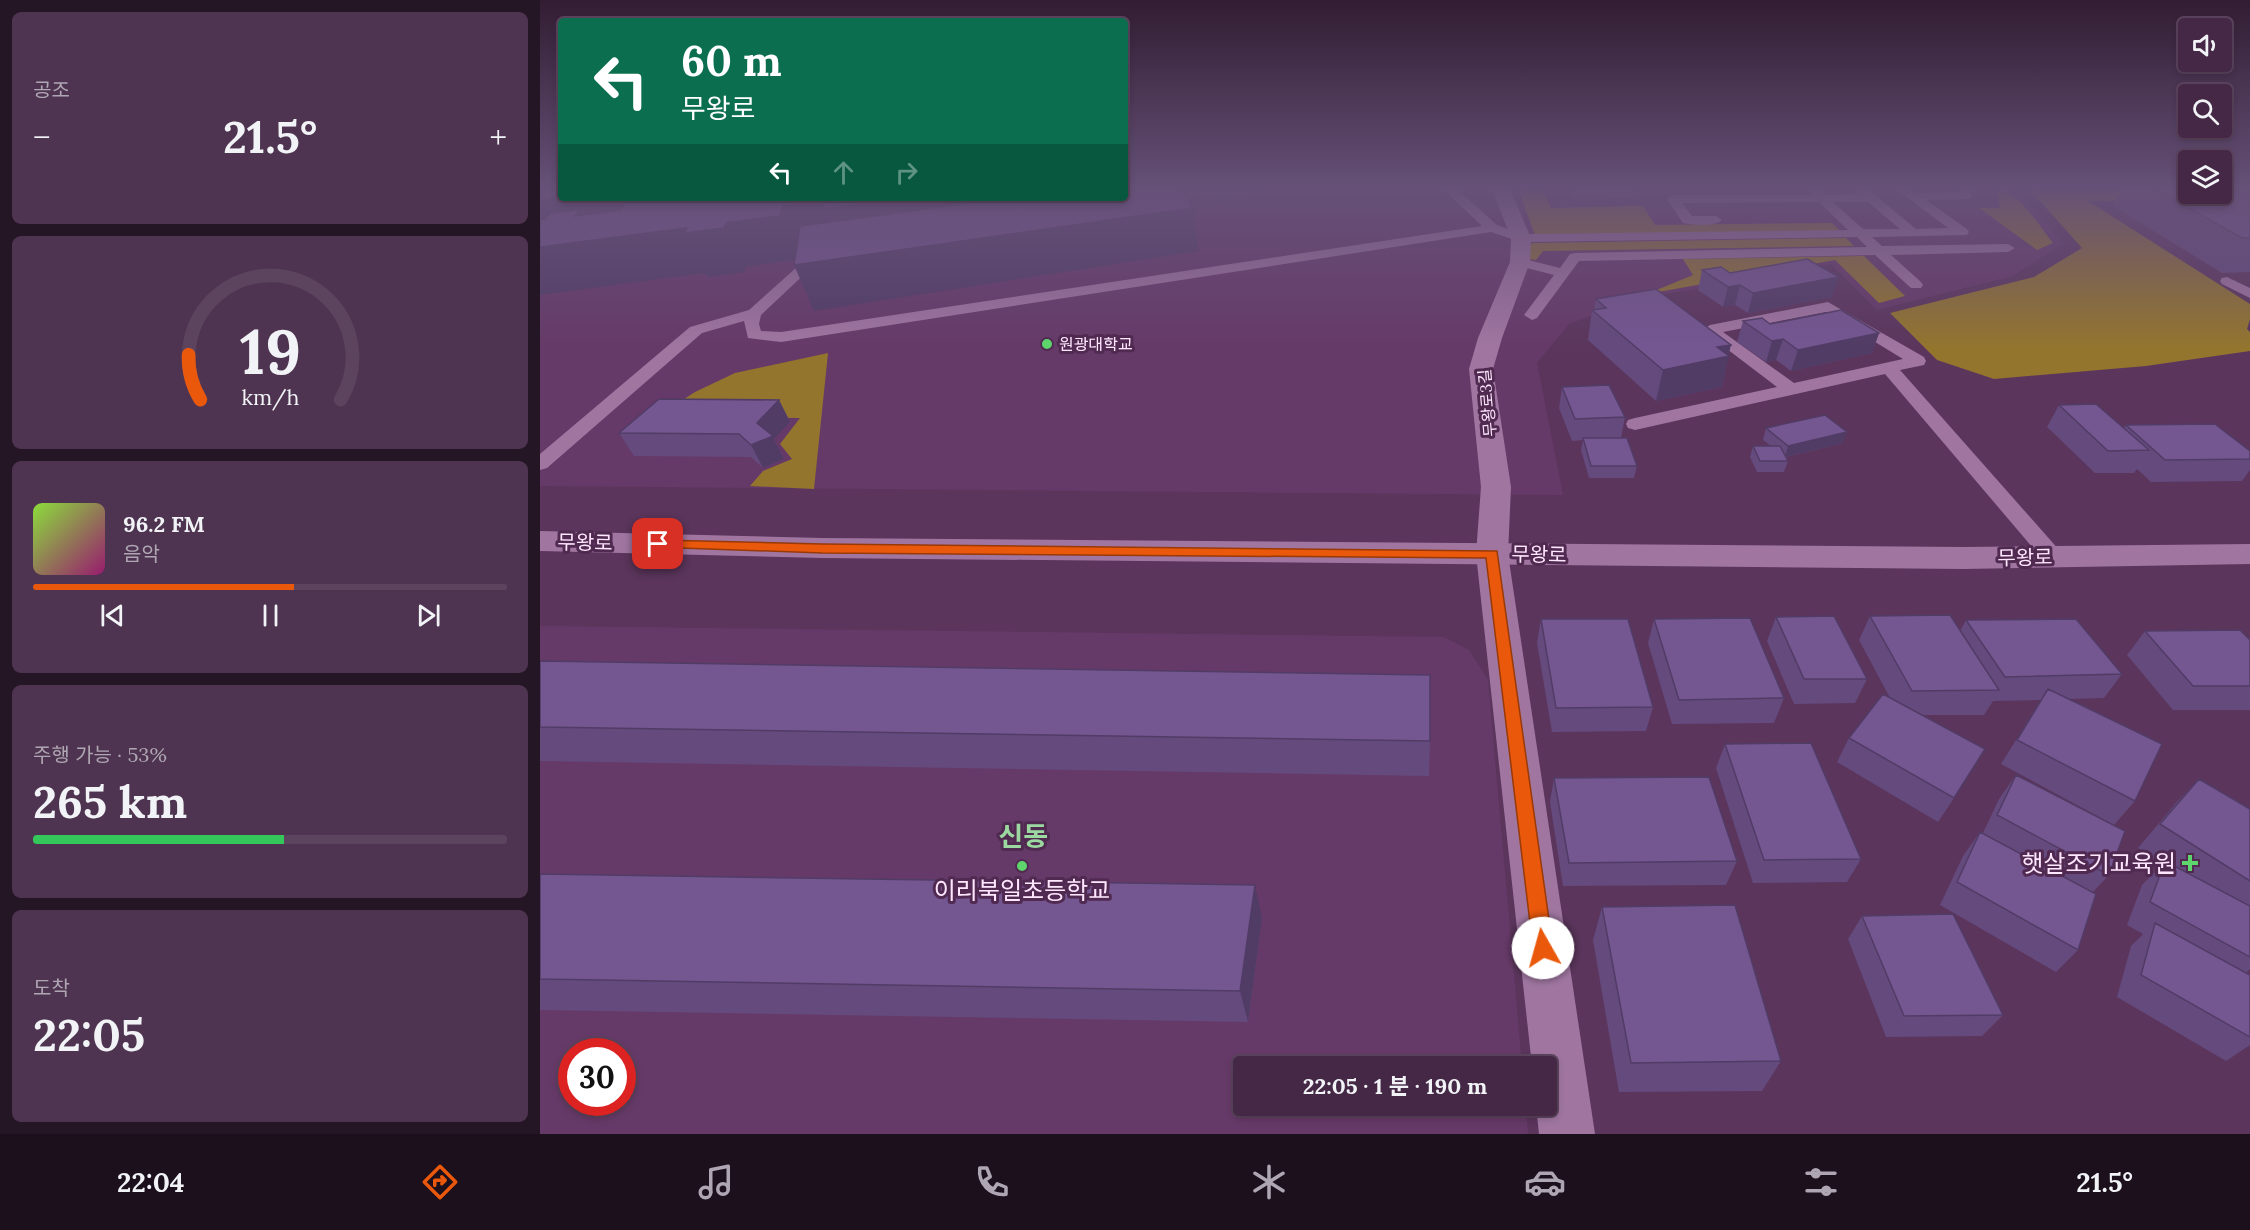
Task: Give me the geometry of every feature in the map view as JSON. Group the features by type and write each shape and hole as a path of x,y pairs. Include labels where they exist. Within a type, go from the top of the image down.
{"street":[{"name":"무왕로3길","path":"1521,242 1520,262 1490,338 1482,369 1496,487 1492,554 1567,1134"},
{"name":"무왕로","path":"540,541 822,548 1962,558 2250,554"}],"lane":[{"path":"754,313 751,324 754,335 781,337 1401,242"},
{"path":"1870,242 1916,285"},
{"path":"540,464 696,330 754,313 804,268 806,248"},
{"path":"1532,315 1575,257 2008,248"},
{"path":"1520,262 1563,273"},
{"path":"2228,281 2250,294"},
{"path":"1635,424 1792,390 1918,361 1828,307 1705,327 1792,390"},
{"path":"1889,368 2052,556"}],"shaded area":[{"name":"원광대학교","path":"540,242 2061,242 2063,244 2012,276 1877,310 1831,264 1628,301 1569,324 1537,363 1563,495 540,486"},
{"path":"1850,242 1854,246 1543,251 1536,260 1523,258 1532,243"},
{"path":"2026,242 2053,243 2037,250"},
{"path":"2077,242 2152,242 2250,304 2247,329 2250,332 2250,351 2146,366 1994,379 1937,360 1890,313 2034,277 2082,248"},
{"path":"1864,256 1905,296 1879,303 1835,260 1647,294 1693,275 1683,259"},
{"path":"828,353 814,489 750,486 763,471 792,459 780,444 800,418 658,416 695,392 735,373"},
{"name":"이리북일초등학교","path":"540,626 1443,637 1469,650 1488,680 1521,1056 1233,1056 1233,1116 1527,1116 1528,1134 540,1134"}],"building":[{"path":"540,242 579,242 540,247"},
{"path":"798,242 956,242 794,265"},
{"path":"1807,259 1839,277 1753,293 1740,285 1728,287 1702,270 1721,267 1730,273"},
{"path":"1656,289 1731,345 1717,347 1729,356 1663,370 1592,310 1606,308 1596,299"},
{"path":"1841,310 1879,333 1798,350 1783,339 1772,341 1743,321 1762,318 1770,324"},
{"path":"1609,385 1625,417 1575,419 1562,387"},
{"path":"659,399 779,400 757,423 773,436 751,445 739,434 619,433"},
{"path":"2096,404 2149,450 2108,451 2059,405"},
{"path":"1825,415 1847,432 1788,446 1766,428"},
{"path":"2215,424 2250,451 2250,459 2165,460 2126,425"},
{"path":"1583,438 1627,438 1637,466 1591,466"},
{"path":"1753,446 1780,446 1788,461 1760,461"},
{"path":"1950,615 1999,690 1912,691 1870,616"},
{"path":"1834,616 1867,679 1804,679 1776,617"},
{"path":"1750,618 1784,698 1679,700 1654,619"},
{"path":"1541,619 1628,619 1653,707 1556,708"},
{"path":"2076,619 2122,674 2005,677 1966,620"},
{"path":"2240,630 2250,640 2250,686 2193,686 2145,631"},
{"path":"540,661 1430,675 1430,741 540,727"},
{"path":"2048,689 2162,744 2135,801 2017,740"},
{"path":"1883,694 1985,749 1954,798 1849,738"},
{"path":"1811,743 1861,859 1764,860 1725,744"},
{"path":"2016,775 2125,831 2109,875 1997,815"},
{"path":"1709,777 1737,861 1569,863 1554,778"},
{"path":"2199,779 2250,809 2250,881 2160,824"},
{"path":"1980,832 2096,894 2078,950 1957,882"},
{"path":"2165,861 2250,906 2250,957 2150,902"},
{"path":"540,874 1255,885 1240,991 540,979"},
{"path":"1735,905 1781,1061 1631,1063 1602,907"},
{"path":"1953,914 2003,1015 1904,1016 1862,916"},
{"path":"2155,923 2250,975 2250,1037 2141,975"}],"place":[{"name":"원광대학교","path":"1047,344"},
{"name":"햇살조기교육원","path":"2190,863"},
{"name":"이리북일초등학교","path":"1022,866"}],"district":[{"name":"신동","path":"1023,836"}],"route":[{"path":"658,544 822,548 1492,554 1543,948"}]}
